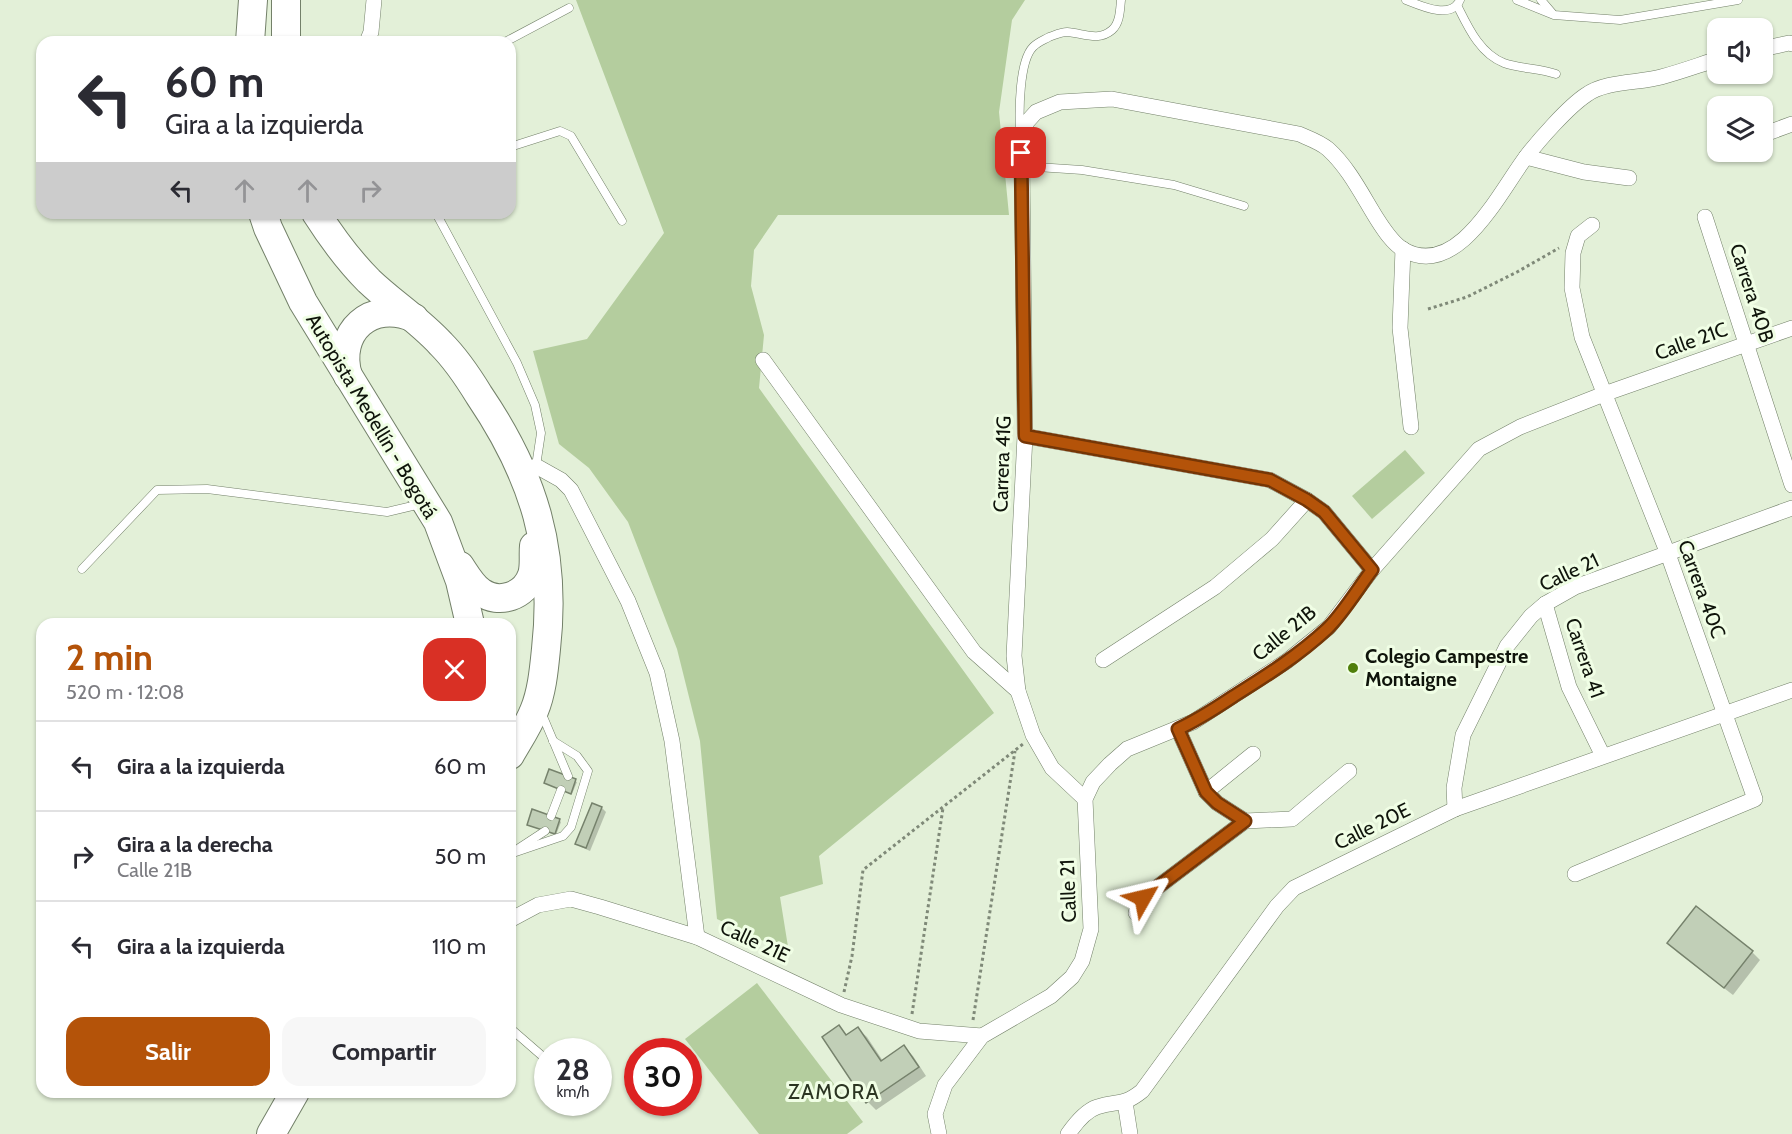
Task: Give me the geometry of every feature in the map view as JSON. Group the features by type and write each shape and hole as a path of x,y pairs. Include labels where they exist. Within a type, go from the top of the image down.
{"highway":[{"path":"250,36 253,0"},
{"path":"286,0 286,36"},
{"name":"Autopista Medellín - Bogotá","path":"265,219 303,302 438,522 460,582 469,618"},
{"path":"320,219 337,246 370,282 416,319 443,345 466,374 530,469 544,545 548,628 544,669 535,710 516,744"},
{"path":"349,378 345,364 345,349 350,334 360,323 373,315 388,311 403,313 416,319"},
{"path":"446,547 479,591 495,598 519,592 528,584 532,573 535,504"},
{"path":"272,1134 292,1098"},
{"path":"293,1134 313,1098"}],"street":[{"path":"370,36 374,0"},
{"path":"1773,47 1792,44"},
{"path":"1020,140 1027,122 1036,112 1060,102 1112,99 1299,134 1326,147 1341,163 1386,233 1403,249 1423,257 1446,251 1466,238 1497,200 1526,157 1587,94 1605,87 1660,78 1707,63"},
{"path":"1773,131 1792,124"},
{"name":"Carrera 41G","path":"1020,140 1025,436 1014,656 1018,691 1033,735 1052,768 1085,799"},
{"path":"1526,157 1584,172 1629,178"},
{"name":"Carrera 40B","path":"1705,217 1792,485"},
{"path":"1578,236 1592,225"},
{"name":"Carrera 40C","path":"1575,874 1755,799 1668,554 1582,337 1572,288 1573,253 1578,236"},
{"path":"1403,249 1400,328 1411,427"},
{"name":"Calle 21C","path":"1604,394 1792,328"},
{"path":"763,360 974,652 1018,691"},
{"name":"Calle 21B","path":"1085,799 1093,782 1127,749 1194,722 1287,661 1329,627 1372,570 1479,449 1520,427 1604,394"},
{"path":"1025,436 1270,480 1324,512 1372,570"},
{"path":"530,469 561,480 571,490 628,601 657,673 672,741 697,937"},
{"path":"1103,660 1215,587 1272,539 1307,500"},
{"name":"Calle 21","path":"1455,808 1454,788 1463,735 1507,646 1531,616 1545,604 1575,587 1792,508"},
{"name":"Carrera 41","path":"1545,604 1569,687 1602,756"},
{"name":"Calle 20E","path":"1068,1134 1077,1122 1095,1108 1125,1102 1142,1090 1277,906 1294,888 1455,808 1792,690"},
{"path":"1178,729 1206,792 1217,803 1245,821"},
{"path":"1206,792 1253,754"},
{"path":"1136,913 1143,898 1245,821 1292,819 1349,771"},
{"name":"Calle 21","path":"977,1035 1051,996 1072,976 1082,961 1091,929 1085,799"},
{"name":"Calle 21E","path":"516,917 538,904 571,899 697,937 841,1005 919,1031 977,1035"},
{"path":"939,1134 935,1114 945,1086 977,1035"},
{"path":"1125,1102 1130,1134"}],"lane":[{"path":"1020,140 1018,108 1023,72 1032,48 1042,40 1065,32 1094,37 1106,34 1114,28 1119,19 1121,0"},
{"path":"1406,0 1428,9 1439,10 1451,8 1459,3 1478,42 1489,54 1503,63 1541,69 1556,74"},
{"path":"1517,0 1554,15 1620,20 1738,0"},
{"path":"1541,0 1554,15"},
{"path":"516,36 569,8"},
{"path":"516,145 560,131 571,136 621,221"},
{"path":"1022,166 1082,170 1174,185 1244,206"},
{"path":"439,219 518,363 536,405 541,433 530,469"},
{"path":"82,569 157,490 207,489 387,512 426,503"},
{"path":"535,710 544,719 568,776"},
{"path":"516,852 563,836 571,827 588,771 577,756 554,741"},
{"path":"551,816 561,790"},
{"path":"516,850 545,831"},
{"path":"516,1033 534,1049"}],"path":[{"path":"1428,309 1467,297 1517,273 1578,236"},
{"path":"841,1005 852,956 863,870 1033,735"},
{"path":"977,1035 1016,749"},
{"path":"910,1028 943,808"}],"green space":[{"path":"576,0 1025,0 1012,20 999,112 1009,215 778,215 754,250 751,286 764,335 759,388 994,713 819,856 823,884 780,897 789,953 717,919 700,741 677,649 628,522 589,468 559,444 533,351 587,339 664,233"},
{"path":"1405,450 1425,473 1372,519 1352,496"},
{"path":"757,983 863,1122 847,1134 759,1134 702,1061 702,1038 686,1038"}],"building":[{"path":"549,769 576,779 571,794 544,783"},
{"path":"592,803 602,807 586,848 575,844"},
{"path":"532,809 560,819 555,834 527,825"},
{"path":"1696,906 1753,951 1724,988 1667,943"},
{"path":"839,1025 846,1035 858,1027 881,1061 904,1045 919,1067 866,1103 822,1037"}],"place":[{"name":"Colegio Campestre Montaigne","path":"1353,668"}],"district":[{"name":"ZAMORA","path":"834,1092"}],"route":[{"path":"1021,153 1025,436 1270,480 1324,512 1372,570 1329,627 1315,639 1252,685 1194,722 1178,729 1206,792 1217,803 1245,821 1143,898"}]}
